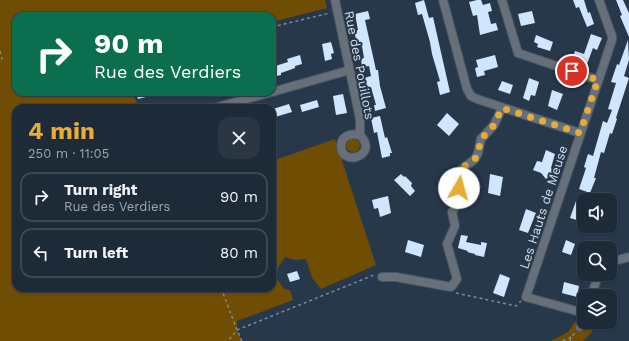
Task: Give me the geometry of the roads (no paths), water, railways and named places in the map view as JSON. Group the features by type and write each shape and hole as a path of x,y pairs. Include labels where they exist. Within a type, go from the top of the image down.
{"street":[{"name":"Rue des Pouillots","path":"335,0 360,119 360,135"},
{"path":"443,0 467,89 471,96 502,108 580,133"},
{"path":"502,0 518,53 598,80"},
{"name":"Les Hauts de Meuse","path":"577,313 526,297 612,40 612,36 599,0"},
{"path":"276,91 350,70"},
{"path":"228,104 258,96"},
{"path":"382,277 396,277 451,287 457,279 447,244 455,226 452,212 461,198 458,174 462,168 475,159 481,139 494,125 502,108"},
{"path":"617,260 629,257"}]}
